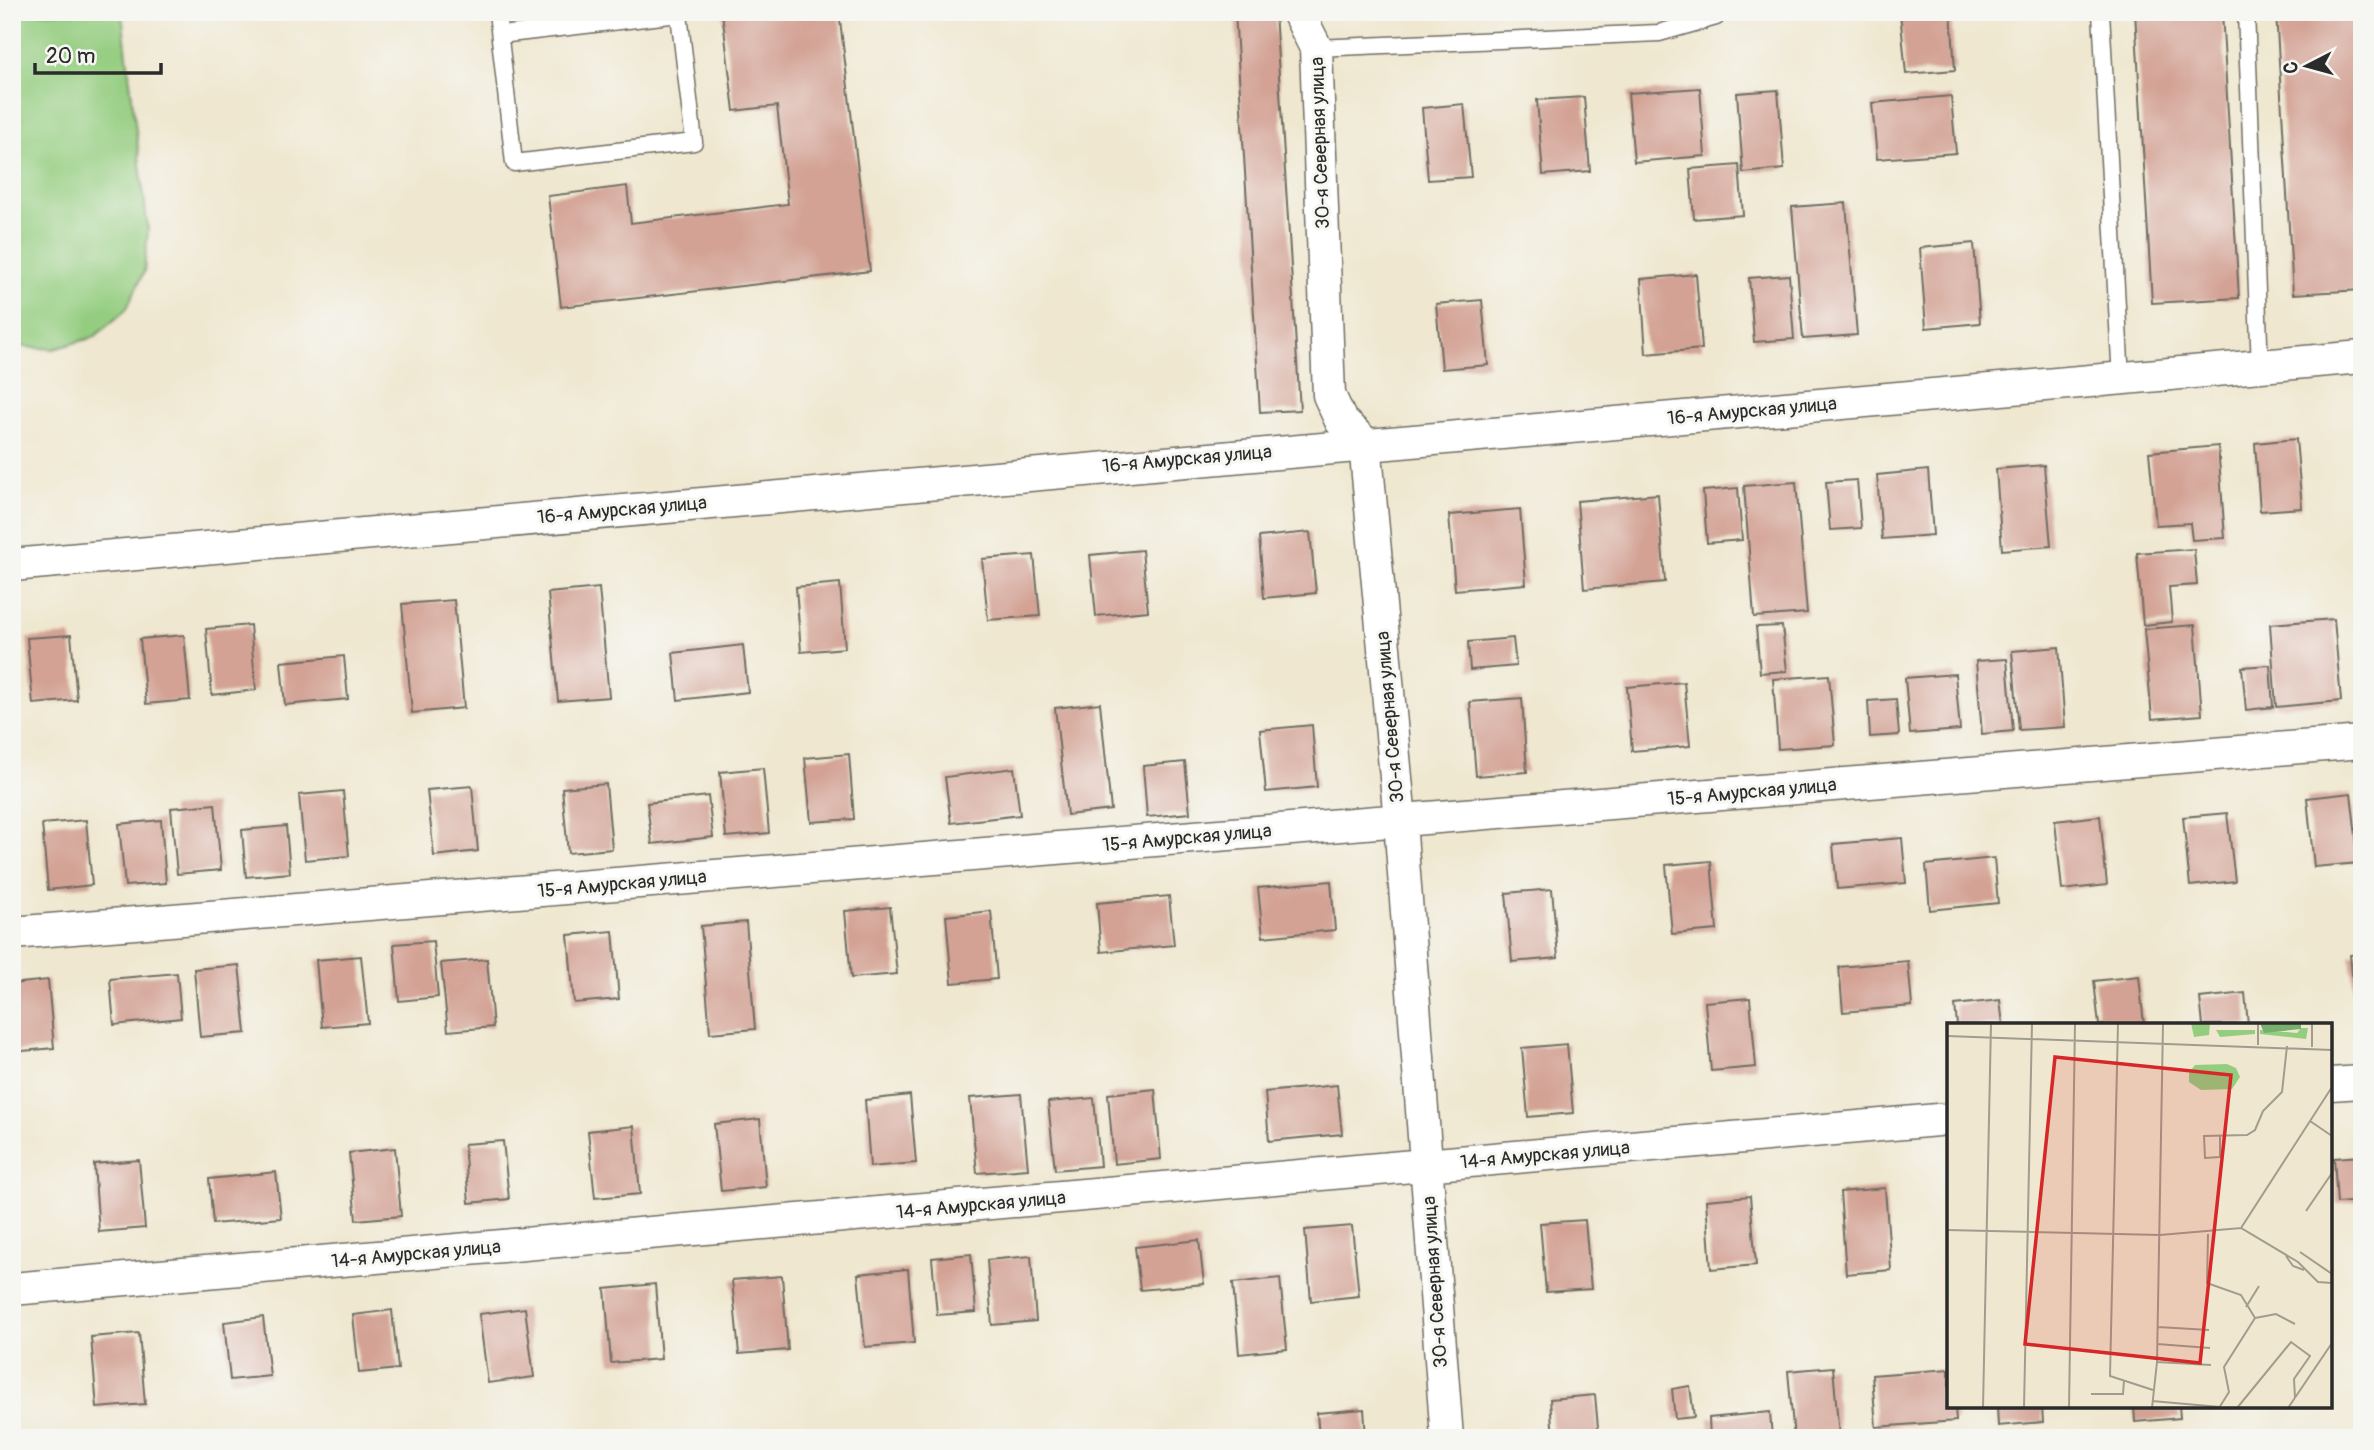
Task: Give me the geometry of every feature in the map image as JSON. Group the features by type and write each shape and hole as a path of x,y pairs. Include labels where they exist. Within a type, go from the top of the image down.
{"street":[{"name":"30-я Северная улица","path":"1298,12 1316,48 1329,395 1340,421 1365,443 1399,821 1447,1438"},
{"name":"16-я Амурская улица","path":"12,565 1365,443 2362,358"},
{"name":"15-я Амурская улица","path":"12,933 2362,743"},
{"path":"2332,1084 2362,1082"},
{"name":"14-я Амурская улица","path":"12,1289 1947,1119"}],"lane":[{"path":"497,12 499,35 514,163 694,142 679,14 499,35"},
{"path":"1316,48 1658,33 1716,17 1720,12"},
{"path":"2101,12 2121,380"},
{"path":"2246,12 2260,368"}],"green space":[{"path":"12,12 122,14 148,231 144,272 126,310 94,337 54,349 12,346"}],"building":[{"path":"722,12 839,12 870,271 561,307 548,196 627,186 631,223 788,204 777,106 734,111"},
{"path":"1235,12 1275,12 1300,410 1260,412"},
{"path":"1900,12 1951,12 1955,70 1906,74"},
{"path":"2135,12 2222,12 2239,298 2152,303"},
{"path":"2276,12 2362,12 2362,290 2293,294"},
{"path":"1700,88 1705,156 1634,162 1628,93"},
{"path":"1778,90 1784,169 1743,173 1737,93"},
{"path":"1951,96 1956,153 1877,159 1872,103"},
{"path":"1584,97 1590,171 1543,175 1537,100"},
{"path":"1464,104 1471,177 1428,180 1422,108"},
{"path":"1739,165 1743,215 1694,219 1690,169"},
{"path":"1846,203 1857,335 1803,339 1792,207"},
{"path":"1974,243 1980,323 1926,328 1920,248"},
{"path":"1696,274 1702,349 1646,354 1641,279"},
{"path":"1789,275 1794,339 1754,342 1749,278"},
{"path":"1482,300 1488,365 1442,369 1436,304"},
{"path":"2296,439 2302,508 2260,511 2255,443"},
{"path":"2218,446 2225,538 2192,540 2190,523 2156,525 2149,452"},
{"path":"2044,465 2051,546 2002,550 1996,469"},
{"path":"2362,468 2362,536 2360,536 2355,469"},
{"path":"1928,470 1933,535 1882,539 1877,475"},
{"path":"1857,480 1861,528 1830,530 1826,482"},
{"path":"1796,482 1807,613 1754,617 1744,486"},
{"path":"1738,488 1742,540 1707,543 1703,491"},
{"path":"1658,494 1665,582 1584,589 1577,501"},
{"path":"1520,509 1526,584 1455,590 1449,515"},
{"path":"1310,532 1316,593 1264,598 1259,537"},
{"path":"2194,549 2197,585 2169,587 2172,622 2143,625 2137,553"},
{"path":"1142,550 1148,611 1096,616 1090,555"},
{"path":"1034,555 1040,616 988,620 982,559"},
{"path":"840,583 845,648 801,652 796,587"},
{"path":"599,588 609,697 558,701 548,593"},
{"path":"454,600 464,708 412,713 402,604"},
{"path":"2334,619 2341,701 2276,707 2270,624"},
{"path":"250,625 256,690 212,695 206,629"},
{"path":"2195,625 2202,715 2152,719 2144,629"},
{"path":"1782,626 1787,671 1760,673 1756,627"},
{"path":"71,635 77,700 33,704 27,638"},
{"path":"184,635 190,700 146,704 140,639"},
{"path":"1513,638 1516,666 1470,670 1468,642"},
{"path":"743,645 748,692 678,700 673,653"},
{"path":"2059,647 2065,727 2019,730 2012,651"},
{"path":"344,656 348,699 285,705 281,662"},
{"path":"2007,659 2013,731 1982,734 1976,661"},
{"path":"2270,665 2273,707 2246,710 2242,667"},
{"path":"1955,674 1960,730 1910,734 1905,678"},
{"path":"1829,675 1835,745 1778,749 1773,679"},
{"path":"1684,682 1690,746 1632,751 1627,687"},
{"path":"1522,698 1527,772 1476,776 1470,702"},
{"path":"1896,699 1899,735 1870,737 1868,701"},
{"path":"1100,703 1111,810 1067,815 1055,708"},
{"path":"1312,725 1317,787 1266,792 1260,730"},
{"path":"849,754 854,819 811,822 805,758"},
{"path":"1185,762 1190,813 1147,817 1143,766"},
{"path":"763,768 769,833 726,837 720,772"},
{"path":"1014,768 1020,815 951,823 945,777"},
{"path":"606,784 612,849 568,853 562,788"},
{"path":"472,786 478,851 434,856 427,790"},
{"path":"343,791 349,856 305,860 299,795"},
{"path":"2351,793 2359,863 2314,867 2307,798"},
{"path":"708,796 713,837 652,844 647,803"},
{"path":"215,804 221,870 177,874 171,808"},
{"path":"2227,813 2235,881 2190,886 2183,817"},
{"path":"2100,816 2107,885 2062,890 2055,821"},
{"path":"86,820 92,885 48,890 42,824"},
{"path":"161,820 166,883 125,886 119,824"},
{"path":"286,826 290,873 246,877 242,830"},
{"path":"1902,838 1906,883 1837,889 1833,844"},
{"path":"1994,858 1998,903 1930,910 1926,865"},
{"path":"1711,861 1717,930 1672,934 1666,865"},
{"path":"1331,881 1335,930 1263,937 1258,888"},
{"path":"1552,889 1558,958 1512,962 1506,893"},
{"path":"1169,896 1174,945 1101,952 1097,903"},
{"path":"890,907 897,974 851,978 845,911"},
{"path":"991,911 997,979 952,983 946,916"},
{"path":"746,922 755,1029 710,1033 701,926"},
{"path":"613,931 619,999 574,1003 568,935"},
{"path":"433,941 438,997 399,1001 394,944"},
{"path":"2362,953 2362,1023 2357,1023 2350,955"},
{"path":"361,956 368,1023 322,1027 316,960"},
{"path":"487,959 493,1027 448,1031 441,963"},
{"path":"1908,961 1912,1006 1843,1012 1839,967"},
{"path":"239,965 246,1033 200,1037 194,969"},
{"path":"177,973 181,1018 114,1025 110,979"},
{"path":"2139,976 2144,1023 2099,1023 2094,981"},
{"path":"48,980 54,1048 12,1052 12,984"},
{"path":"2245,993 2248,1023 2203,1023 2200,998"},
{"path":"1750,998 1756,1067 1711,1071 1705,1002"},
{"path":"2000,1000 2003,1023 1957,1023 1955,1005"},
{"path":"1567,1044 1573,1113 1528,1117 1522,1048"},
{"path":"1337,1085 1342,1134 1269,1141 1265,1092"},
{"path":"1155,1089 1161,1159 1114,1164 1108,1094"},
{"path":"1021,1094 1028,1169 977,1173 970,1098"},
{"path":"910,1095 916,1163 870,1167 865,1100"},
{"path":"1094,1098 1100,1166 1055,1170 1048,1102"},
{"path":"760,1119 766,1187 721,1191 714,1124"},
{"path":"634,1126 640,1194 595,1198 588,1131"},
{"path":"503,1141 509,1199 469,1203 464,1144"},
{"path":"395,1148 401,1216 356,1220 349,1153"},
{"path":"2362,1156 2362,1201 2337,1203 2334,1158"},
{"path":"139,1160 145,1228 99,1232 94,1164"},
{"path":"276,1172 281,1218 213,1224 209,1179"},
{"path":"1885,1188 1891,1270 1846,1274 1840,1192"},
{"path":"1750,1196 1756,1265 1711,1269 1706,1200"},
{"path":"1585,1220 1591,1289 1546,1292 1540,1223"},
{"path":"1352,1226 1359,1296 1311,1301 1305,1230"},
{"path":"1199,1240 1204,1284 1140,1290 1135,1247"},
{"path":"971,1254 976,1312 937,1315 932,1258"},
{"path":"1031,1256 1036,1321 992,1325 987,1260"},
{"path":"908,1269 914,1343 865,1347 858,1274"},
{"path":"782,1276 788,1350 739,1354 732,1280"},
{"path":"1280,1278 1287,1349 1239,1354 1233,1283"},
{"path":"655,1284 661,1359 611,1363 605,1289"},
{"path":"525,1308 534,1377 488,1383 479,1314"},
{"path":"392,1310 398,1369 359,1373 353,1315"},
{"path":"263,1317 270,1376 230,1380 224,1322"},
{"path":"139,1333 145,1404 97,1408 91,1337"},
{"path":"1833,1367 1839,1436 1794,1438 1788,1371"},
{"path":"1947,1369 1947,1408 1955,1408 1956,1421 1876,1427 1872,1375"},
{"path":"1690,1386 1694,1417 1675,1419 1672,1389"},
{"path":"1595,1395 1599,1438 1553,1438 1550,1399"},
{"path":"1997,1408 2042,1408 2043,1422 1998,1426"},
{"path":"2134,1408 2179,1408 2180,1418 2135,1422"},
{"path":"1364,1409 1366,1438 1319,1438 1317,1413"},
{"path":"1770,1412 1772,1438 1710,1438 1709,1418"},
{"path":"1167,1432 1168,1438 1125,1438 1125,1436"}]}
